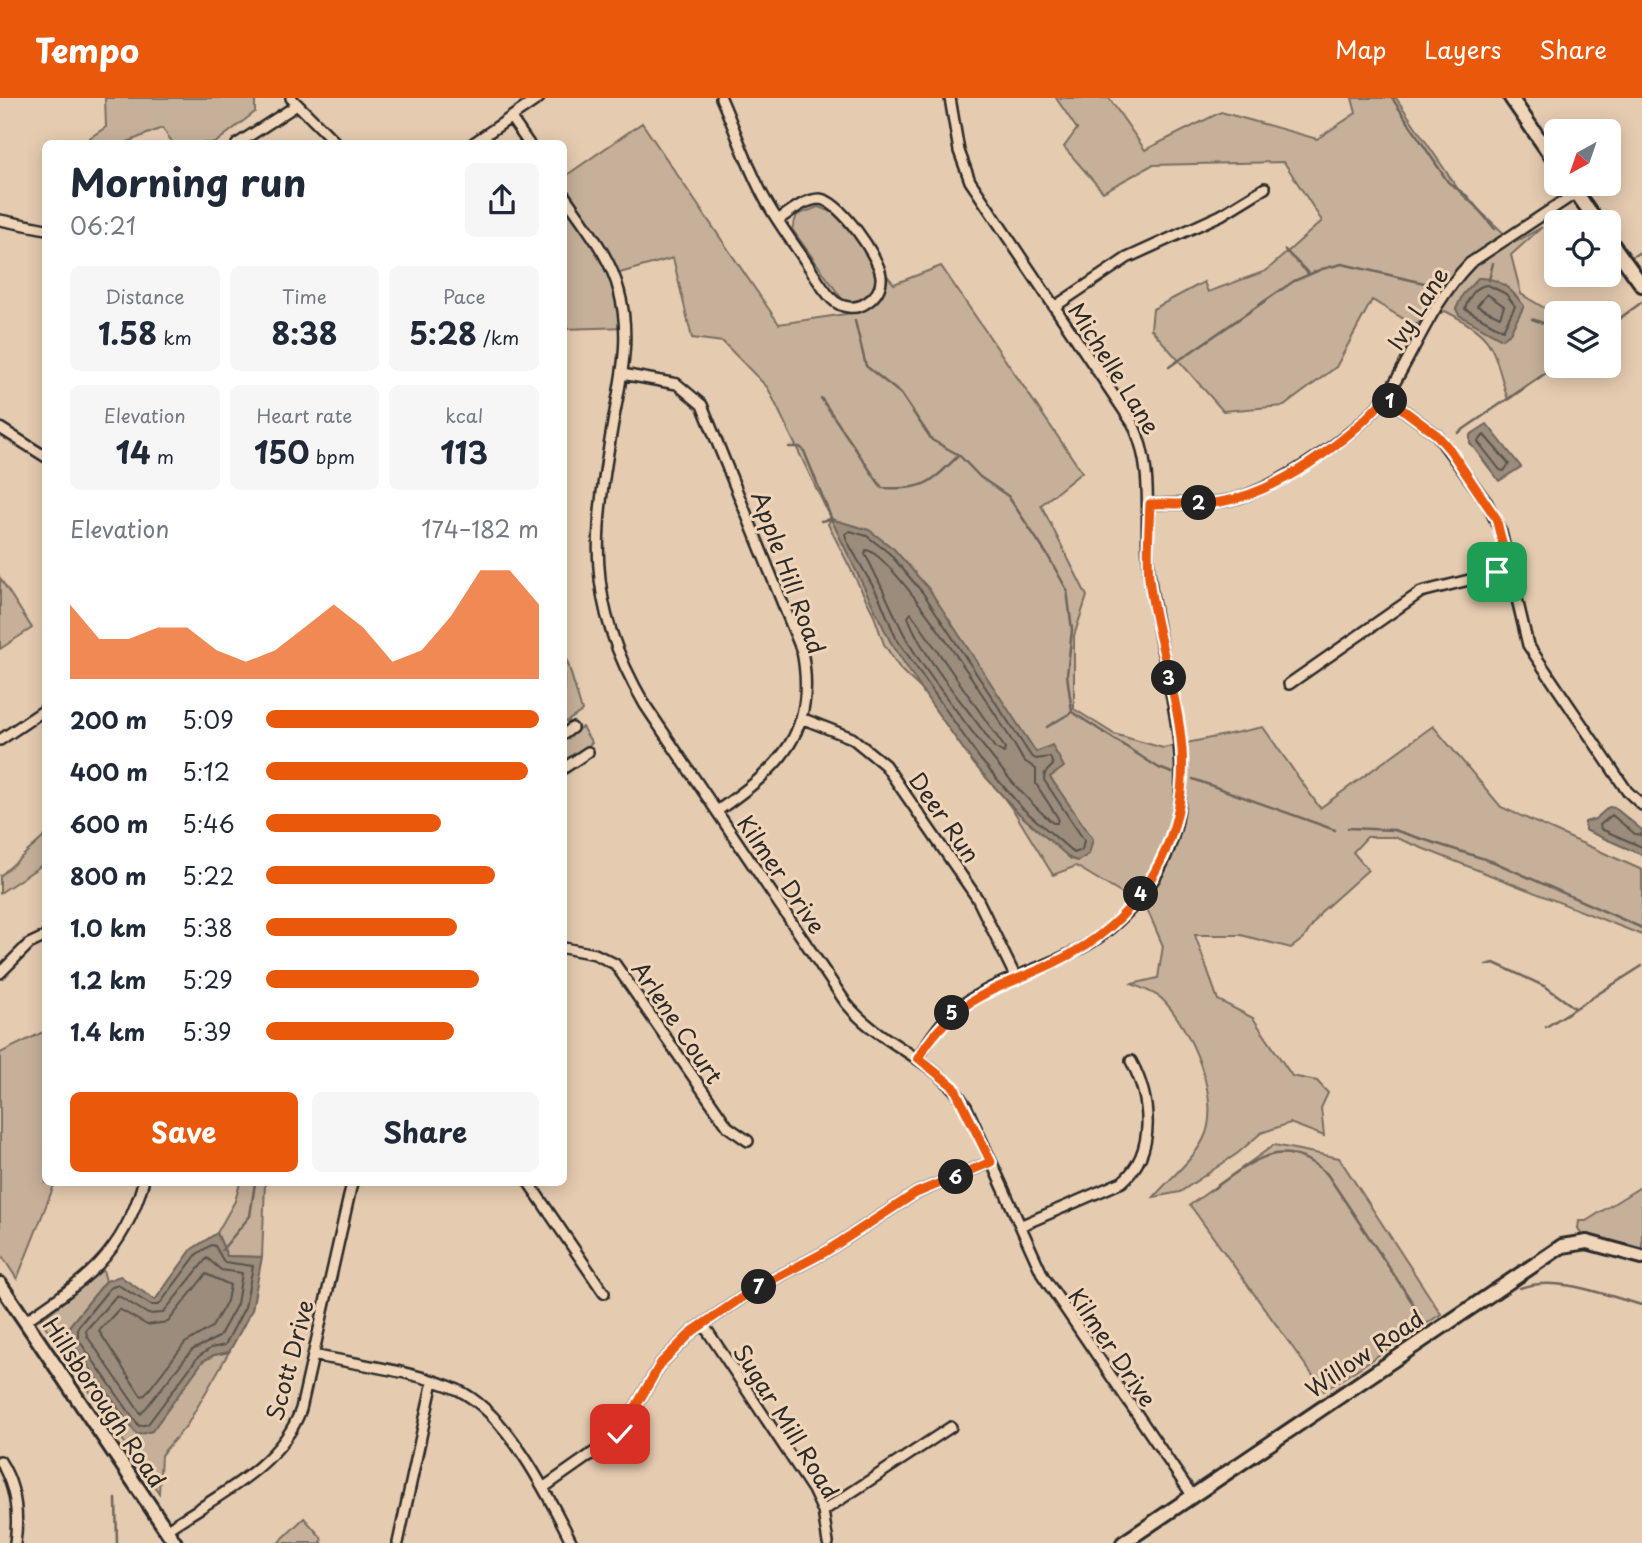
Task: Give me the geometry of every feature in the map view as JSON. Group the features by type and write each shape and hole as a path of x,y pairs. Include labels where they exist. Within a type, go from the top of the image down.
{"street":[{"path":"478,140 539,98"},
{"path":"721,98 765,200 778,220 832,299 846,307 856,307 868,302 878,292 881,277 877,262 838,206 825,200 812,200 778,220"},
{"name":"Michelle Lane","path":"918,1058 936,1029 955,1011 1016,978 1073,952 1107,931 1142,893 1158,868 1174,832 1182,774 1182,748 1149,579 1150,504 1145,453 1133,424 970,181 959,151 950,98"},
{"path":"1511,98 1544,146"},
{"path":"242,140 294,101 333,140"},
{"path":"511,118 526,140"},
{"path":"1054,307 1127,258 1222,215 1265,188"},
{"name":"Ivy Lane","path":"1150,504 1217,503 1260,490 1355,429 1386,397 1438,303 1456,277 1562,196"},
{"name":"Kilmer Drive","path":"567,200 615,276 625,321 622,374 598,508 597,550 603,602 614,644 635,688 856,1016 875,1032 918,1058 954,1087 1039,1269 1075,1328 1192,1495"},
{"path":"0,220 42,228"},
{"path":"1621,256 1642,285"},
{"name":"Apple Hill Road","path":"622,374 677,384 696,398 707,414 802,650 806,676 801,718 787,750 773,768 717,811"},
{"path":"1386,397 1437,435 1496,518 1528,645 1628,791 1642,806"},
{"path":"0,428 42,454"},
{"path":"1289,684 1421,592 1509,570"},
{"path":"0,740 42,712"},
{"name":"Deer Run","path":"801,718 852,738 885,765 977,898 1016,978"},
{"path":"567,766 588,752"},
{"path":"0,973 29,944 42,938"},
{"name":"Arlene Court","path":"567,949 595,954 615,964 728,1127 748,1141"},
{"path":"1020,1226 1122,1182 1131,1174 1144,1148 1147,1118 1143,1084 1130,1061"},
{"path":"543,1488 620,1434 661,1363 703,1324 753,1290 825,1252 916,1193 991,1162"},
{"path":"25,1321 95,1271 113,1251 131,1218 142,1186"},
{"name":"Scott Drive","path":"166,1530 267,1461 282,1445 298,1419 351,1186"},
{"path":"531,1186 604,1293"},
{"name":"Willow Road","path":"1123,1543 1562,1246 1587,1242 1642,1257"},
{"name":"Hillsborough Road","path":"0,1284 175,1543"},
{"name":"Sugar Mill Road","path":"703,1324 786,1449 823,1511 828,1543"},
{"path":"313,1355 433,1381 460,1391 484,1407 543,1488 572,1543"},
{"path":"398,1543 433,1381"},
{"path":"823,1511 951,1427"},
{"path":"0,1461 9,1477 16,1503 15,1543"}],"shaded area":[{"path":"105,98 255,98 255,112 219,140 171,140 162,128 132,140 86,140 106,127"},
{"path":"1056,98 1109,98 1145,150 1221,112 1317,139 1356,113 1352,98 1396,98 1460,192 1514,243 1542,227 1511,255 1521,294 1544,308 1544,374 1508,400 1495,356 1484,337 1475,329 1445,311 1414,325 1372,300 1336,367 1284,406 1223,411 1151,329 1153,309 1204,282 1208,292 1266,271 1322,221 1284,162 1152,165 1103,192 1064,147 1077,129"},
{"path":"642,123 779,324 852,313 792,229 797,215 818,207 835,213 894,284 941,266 1082,472 1041,505 1087,596 1074,636 1074,709 1114,734 1163,748 1263,727 1320,808 1433,726 1501,807 1642,870 1642,935 1394,837 1367,837 1353,852 1368,870 1322,911 1304,938 1291,948 1241,935 1195,935 1218,1000 1253,1018 1292,1076 1317,1081 1328,1093 1321,1108 1324,1136 1290,1123 1261,1133 1238,1153 1180,1192 1154,1197 1199,1147 1208,1124 1209,1105 1200,1064 1172,1010 1161,998 1132,984 1158,978 1163,946 1147,909 1076,866 1053,875 1015,813 933,700 901,670 884,644 873,613 828,524 831,519 768,388 723,342 692,338 673,258 616,274 627,327 567,329 567,175"},
{"path":"0,578 32,628 0,649"},
{"path":"567,660 582,711 567,721"},
{"path":"582,727 592,743 567,759 567,737"},
{"path":"42,839 42,865 0,893 0,876"},
{"path":"42,1032 42,1186 54,1186 17,1279 0,1253 0,1053"},
{"path":"1274,1145 1339,1158 1441,1314 1324,1391 1190,1205"},
{"path":"239,1186 265,1186 262,1257 227,1256 217,1233 235,1201"},
{"path":"1642,1186 1642,1252 1582,1236 1578,1228 1579,1221 1586,1221"},
{"path":"103,1270 106,1281 70,1325 152,1430 203,1361 229,1352 187,1425 161,1455 159,1493 41,1320"},
{"path":"304,1518 321,1537 322,1543 278,1543"}],"water":[{"path":"1478,278 1499,282 1524,306 1510,333 1502,339 1459,315 1456,309 1463,294"},
{"path":"1487,424 1521,467 1499,481 1470,443 1470,435"},
{"path":"831,519 869,530 894,549 929,589 1036,752 1052,745 1064,767 1050,777 1093,839 1089,854 1078,861 1071,859 1017,812 974,764 890,641"},
{"path":"1609,807 1615,808 1642,830 1642,855 1585,830 1585,822 1595,819"},
{"path":"217,1233 227,1256 262,1257 252,1310 229,1352 203,1361 152,1431 137,1435 71,1341 70,1325 106,1281 120,1276 155,1300 192,1249"}],"waterway":[{"path":"1392,98 1448,182 1467,196 1495,229"},
{"path":"1285,250 1309,274"},
{"path":"1632,257 1642,251"},
{"path":"1489,280 1493,263"},
{"path":"1169,367 1294,281 1322,269 1342,264 1437,286"},
{"path":"1621,317 1642,302"},
{"path":"1532,319 1544,324"},
{"path":"855,321 866,366 901,394 932,440 959,455 980,477 1008,496 1067,590 1072,630 1067,675 1072,712 1159,768 1172,773"},
{"path":"1458,433 1544,374"},
{"path":"821,398 882,488 907,488 925,484 958,456"},
{"path":"789,447 800,447 804,451 832,520"},
{"path":"821,521 831,519"},
{"path":"1047,727 1072,712"},
{"path":"1193,779 1335,830"},
{"path":"1348,828 1394,830 1494,862 1642,928"},
{"path":"1486,965 1494,963 1546,987 1575,1008"},
{"path":"1546,1027 1642,966"},
{"path":"1213,1189 1255,1161 1269,1156 1296,1155 1311,1162 1327,1174 1420,1314"},
{"path":"222,1250 250,1216 255,1186"},
{"path":"1520,1288 1565,1285 1642,1305"},
{"path":"116,1499 117,1543"}],"route":[{"path":"620,1434 661,1363 693,1331 753,1290 804,1265 916,1193 991,1162 966,1106 954,1087 918,1058 936,1029 965,1003 1080,949 1107,931 1138,898 1158,868 1174,832 1182,774 1182,748 1149,579 1150,504 1217,503 1245,496 1276,483 1355,429 1386,397 1437,435 1487,503 1501,533 1509,570 1497,572"}]}
